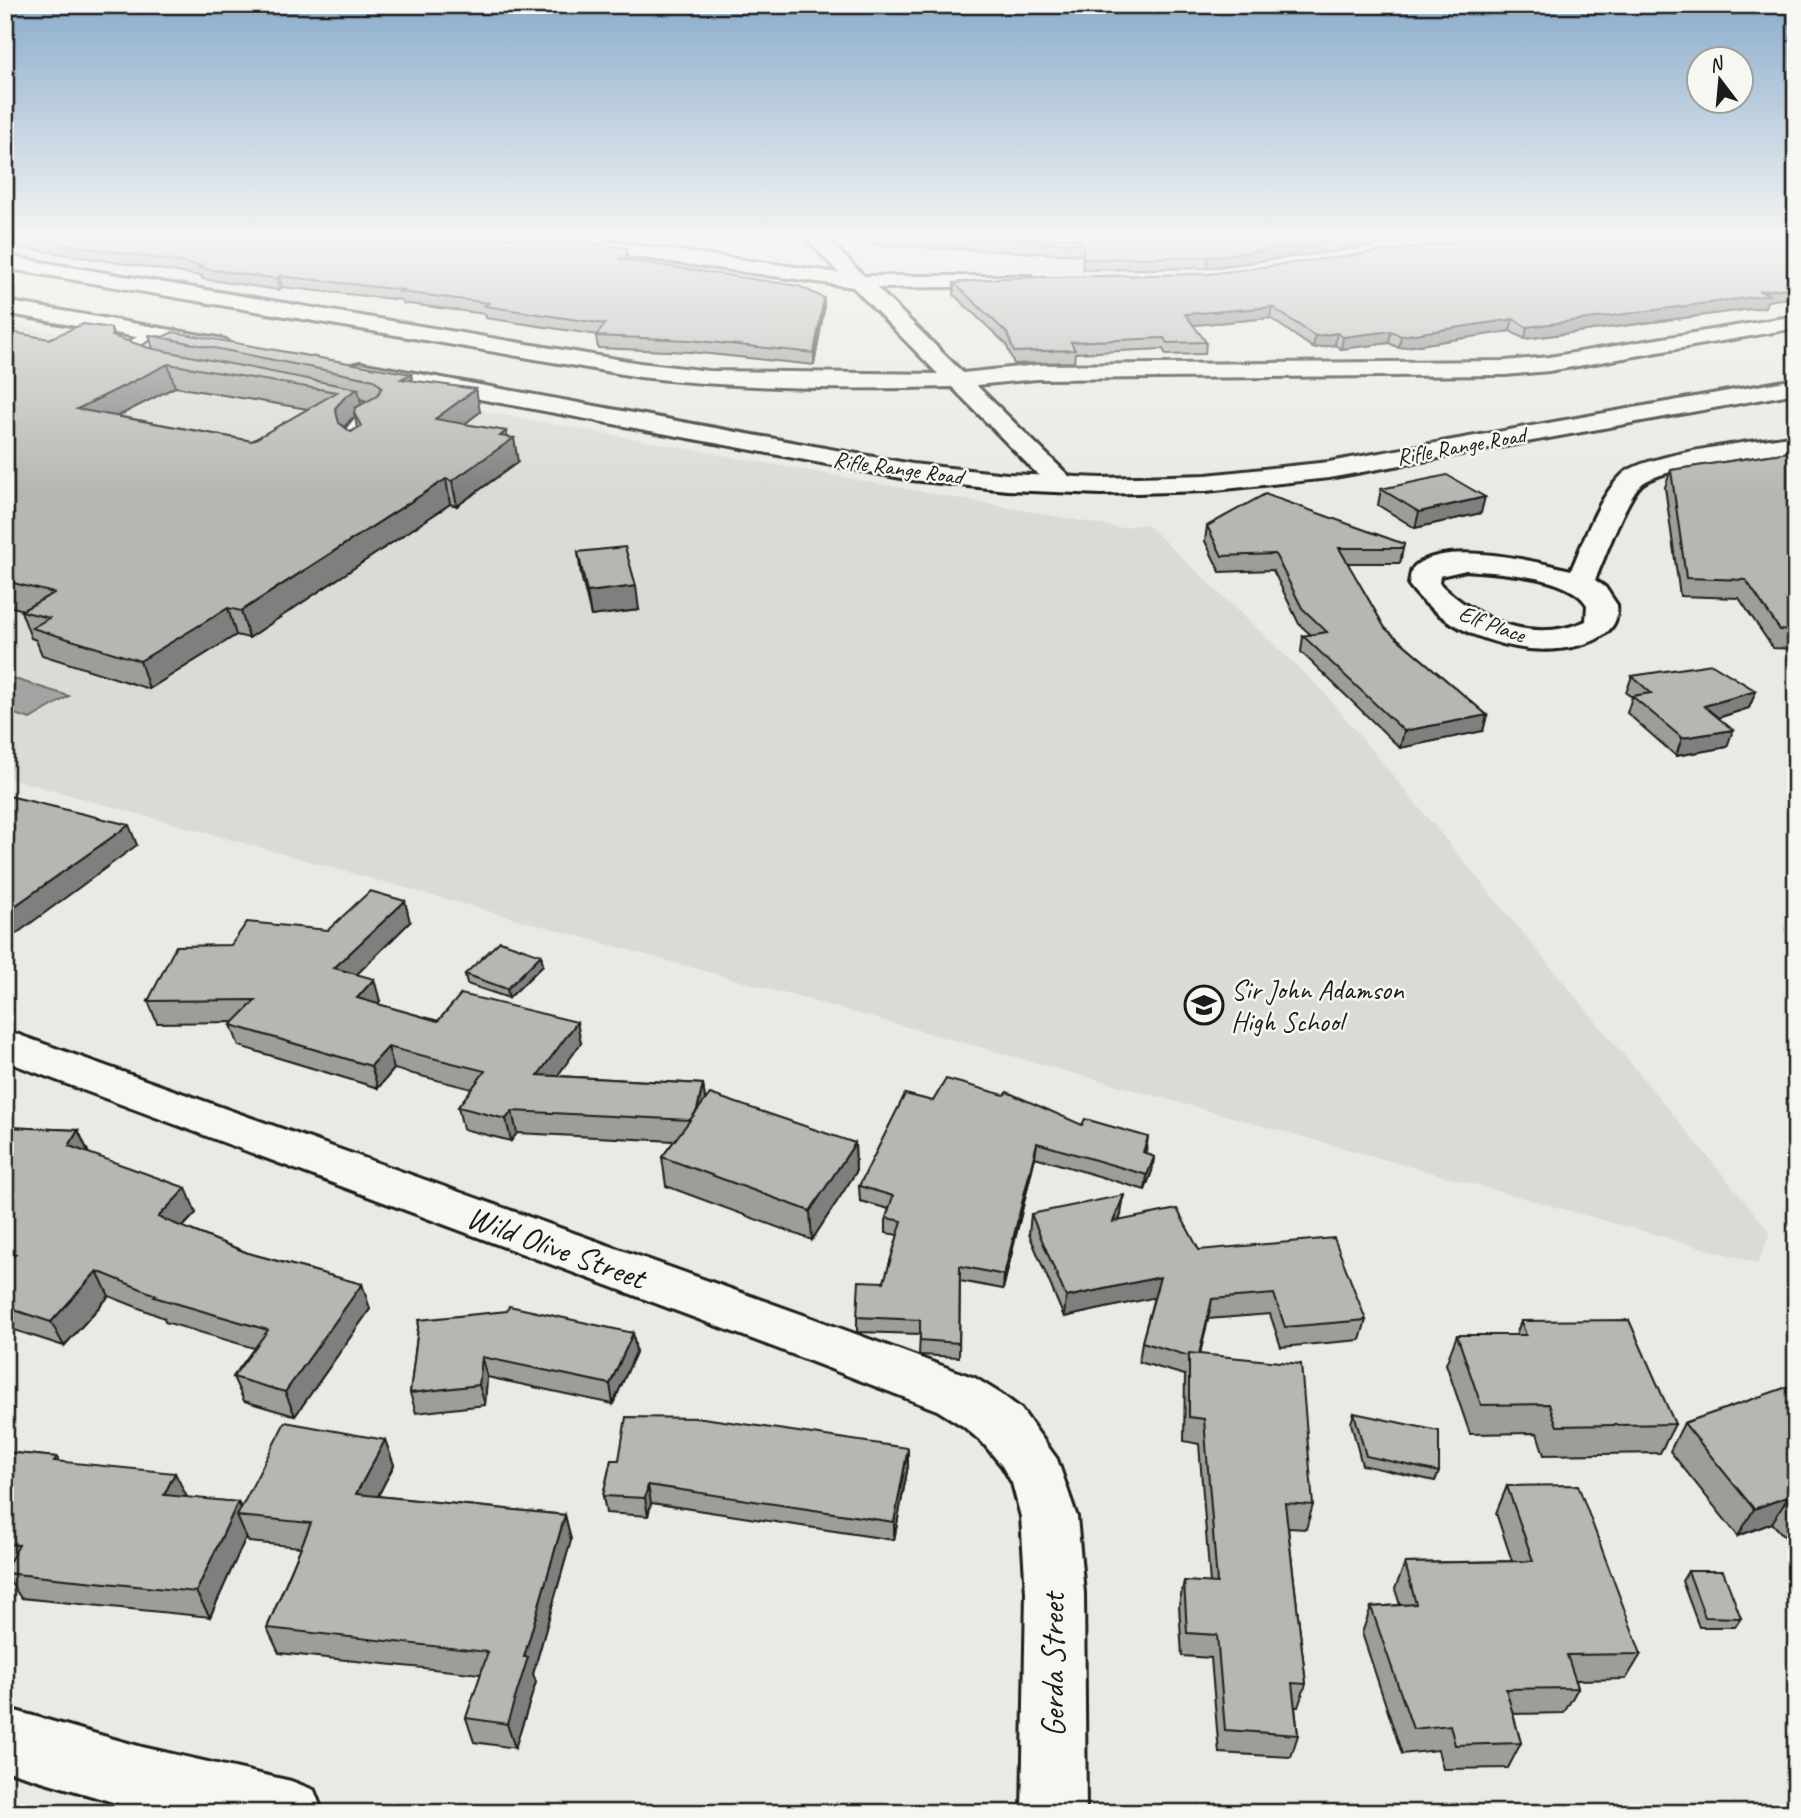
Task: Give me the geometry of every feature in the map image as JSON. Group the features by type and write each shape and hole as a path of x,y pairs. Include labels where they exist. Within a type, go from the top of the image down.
{"street":[{"path":"93,323 243,349"},
{"path":"367,323 690,377 894,382 959,380 1037,372 1516,368 1791,323"},
{"path":"902,323 1062,484"},
{"name":"Rifle Range Road","path":"335,366 912,472 1062,484 1182,484 1292,475 1796,386"},
{"path":"1579,583 1620,494 1633,478 1658,467 1792,445"},
{"name":"Elf Place","path":"1466,561 1530,569 1579,583 1596,594 1602,604 1599,626 1586,634 1555,642 1524,639 1471,622 1451,611 1424,585 1426,572 1434,566 1466,561"},
{"name":"Wild Olive Street","path":"5,1045 956,1394 1002,1426 1021,1449 1038,1476 1049,1517"},
{"name":"Gerda Street","path":"1049,1517 1055,1593 1054,1813"},
{"path":"5,1739 142,1779 291,1813"}],"lane":[{"path":"145,361 124,353 150,333"},
{"path":"357,405 378,411 352,428 348,440 357,449"}],"shaded area":[{"name":"Sir John Adamson High School","path":"5,323 1119,528 1146,524 1321,689 1770,1232 1758,1263 5,777"},
{"path":"5,676 69,696 30,719 5,711"}],"building":[{"path":"597,323 819,323 814,353 690,340 596,336 605,324"},
{"path":"996,323 1192,323 1206,342 1167,343 1164,338 1071,342 1075,350 1014,352 1007,333"},
{"path":"1295,323 1488,323 1401,336 1391,331 1343,337 1337,333 1315,336"},
{"path":"1520,323 1558,323 1527,327"},
{"path":"83,324 111,328 112,336 149,348 358,389 346,396 335,408 339,423 351,432 361,426 354,413 355,408 377,396 382,387 374,380 149,335 163,337 173,332 411,374 401,379 476,389 435,419 506,431 500,436 514,438 452,481 446,479 241,611 228,608 140,661 32,628 49,618 21,611 54,593 5,581 5,331 49,339","holes":["168,364 337,392 252,441 77,409"]},
{"path":"1796,451 1796,631 1780,630 1746,580 1686,578 1671,470"},
{"path":"1447,475 1485,497 1419,512 1381,489"},
{"path":"1265,494 1404,544 1403,548 1339,548 1385,628 1487,715 1404,731 1303,636 1327,632 1302,608 1275,554 1222,556 1207,526"},
{"path":"625,547 636,586 587,592 578,552"},
{"path":"1712,664 1756,691 1704,706 1733,730 1682,738 1632,696 1651,693 1632,676"},
{"path":"5,795 129,825 5,913"},
{"path":"370,891 405,901 334,968 374,979 357,998 438,1021 461,994 577,1022 538,1075 703,1084 697,1110 690,1120 512,1111 506,1119 458,1107 485,1071 388,1047 371,1066 231,1025 256,1000 148,1001 176,946 231,945 247,922 328,930"},
{"path":"500,941 541,955 507,989 465,974"},
{"path":"946,1079 1004,1095 1007,1092 1082,1125 1085,1119 1148,1137 1143,1152 1154,1157 1147,1175 1037,1143 1004,1275 960,1266 959,1343 920,1340 920,1320 857,1317 859,1281 884,1282 902,1221 886,1218 893,1196 859,1186 905,1094 933,1101"},
{"path":"710,1094 855,1143 810,1211 662,1157"},
{"path":"5,1127 78,1130 69,1146 186,1188 158,1217 248,1253 362,1284 285,1392 233,1377 268,1330 154,1297 156,1295 97,1271 51,1322 5,1307 5,1265 16,1254 5,1250"},
{"path":"1124,1195 1113,1222 1177,1209 1199,1250 1334,1238 1366,1320 1285,1327 1274,1294 1212,1299 1199,1354 1189,1353 1189,1356 1142,1342 1160,1277 1066,1297 1031,1214"},
{"path":"509,1306 633,1333 610,1384 482,1357 479,1385 410,1393 419,1320 507,1311"},
{"path":"1629,1320 1675,1424 1557,1426 1549,1404 1481,1405 1457,1335 1526,1335 1521,1321"},
{"path":"1189,1353 1301,1364 1313,1505 1285,1503 1306,1684 1292,1683 1298,1735 1225,1730 1217,1635 1187,1633 1184,1581 1217,1583 1204,1419 1189,1417"},
{"path":"1796,1384 1796,1503 1789,1496 1754,1509 1684,1423"},
{"path":"1354,1413 1439,1431 1439,1472 1366,1456"},
{"path":"626,1417 703,1418 908,1448 894,1522 648,1485 645,1498 603,1496 611,1460 619,1460"},
{"path":"285,1422 385,1440 356,1494 565,1515 524,1657 528,1657 507,1724 466,1718 488,1652 267,1628 311,1523 237,1516"},
{"path":"5,1452 57,1457 54,1461 175,1473 164,1495 238,1502 196,1592 5,1573 19,1545 5,1544"},
{"path":"1578,1485 1641,1654 1567,1655 1578,1688 1506,1689 1521,1743 1455,1745 1450,1725 1413,1729 1371,1607 1416,1604 1405,1563 1533,1561 1507,1486"},
{"path":"1688,1571 1723,1571 1741,1618 1705,1617"}],"place":[{"name":"Sir John Adamson High School","path":"1204,1005"}]}
